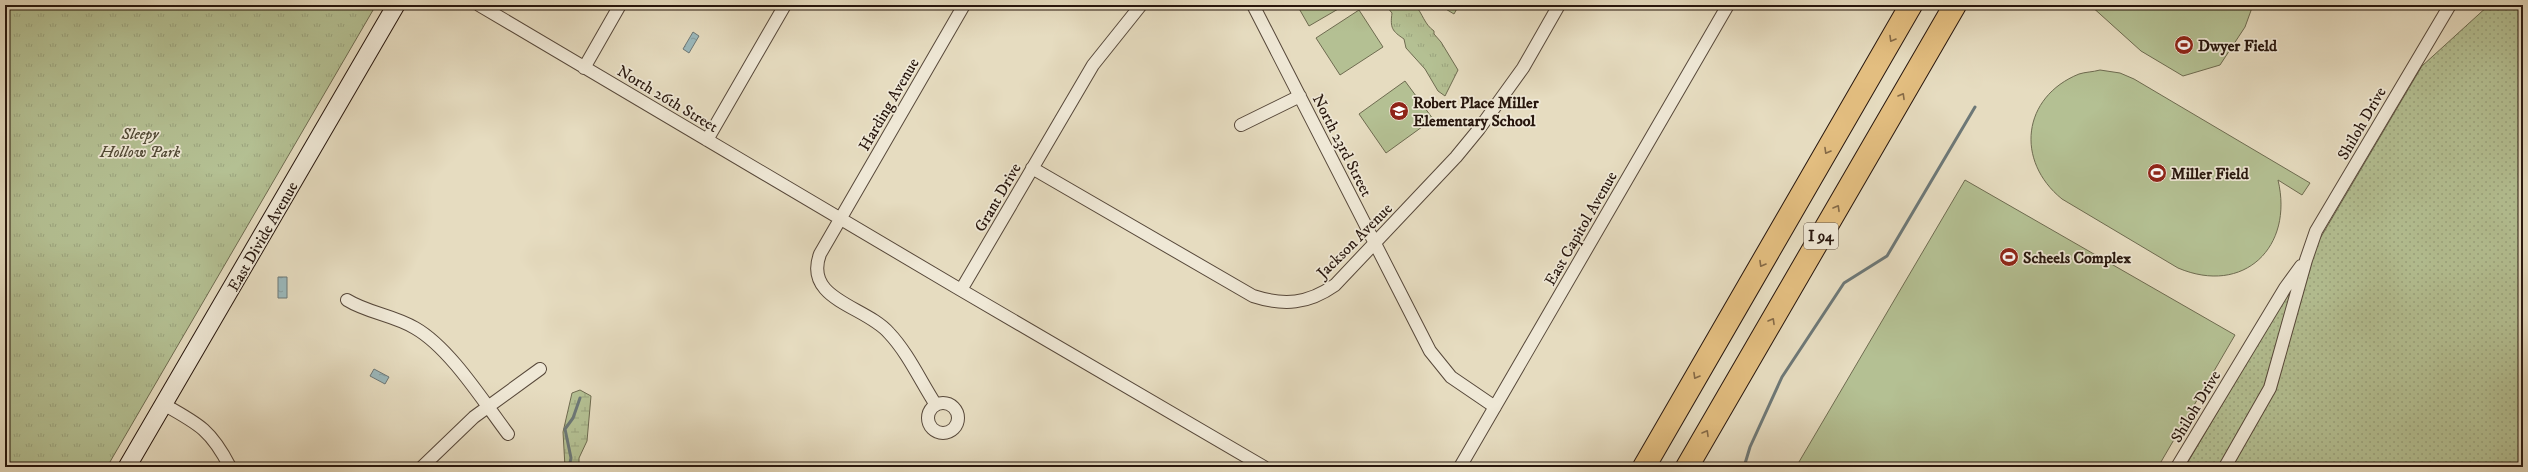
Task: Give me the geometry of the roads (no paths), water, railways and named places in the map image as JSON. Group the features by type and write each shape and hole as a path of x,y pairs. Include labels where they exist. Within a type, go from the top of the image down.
{"highway":[{"name":"I 94","path":"1644,467 1911,5"},
{"name":"I 94","path":"1687,467 1955,5"}],"street":[{"name":"East Divide Avenue","path":"127,467 396,5"},
{"name":"North 26th Street","path":"479,5 840,218"},
{"path":"584,68 620,5"},
{"path":"707,140 785,5"},
{"name":"Harding Avenue","path":"936,405 890,333 879,323 832,296 820,284 817,277 817,260 964,5"},
{"name":"Grant Drive","path":"962,290 1093,65 1140,5"},
{"name":"North 23rd Street","path":"1253,5 1436,361 1459,384 1495,406"},
{"name":"Jackson Avenue","path":"1032,168 1253,296 1266,301 1292,303 1315,298 1335,285 1375,244 1456,157 1492,114 1523,68 1559,5"},
{"name":"East Capitol Avenue","path":"1460,467 1728,5"},
{"name":"Shiloh Drive","path":"2225,467 2270,388 2306,260 2321,222 2450,5"},
{"path":"1240,125 1300,96"},
{"path":"840,218 1264,467"},
{"name":"Shiloh Drive","path":"2177,467 2285,288 2306,260"},
{"path":"347,300 362,308 407,323 425,334 442,350 508,434"},
{"path":"422,467 487,406 540,369"},
{"path":"164,404 195,422 210,433 230,467"}],"water":[{"path":"693,32 699,36 689,53 683,49"},
{"path":"278,277 287,277 287,298 278,298"},
{"path":"374,369 389,377 385,384 370,376"}],"waterway":[{"path":"1744,467 1750,447 1782,377 1844,283 1887,256 1975,107"},
{"path":"569,467 571,458 565,429 573,418 580,398"}],"place":[{"name":"Dwyer Field","path":"2184,45"},
{"name":"Robert Place Miller Elementary School","path":"1399,111"},
{"name":"Miller Field","path":"2157,173"},
{"name":"Scheels Complex","path":"2009,257"}],"park label":[{"name":"Sleepy Hollow Park","path":"140,142"}]}
